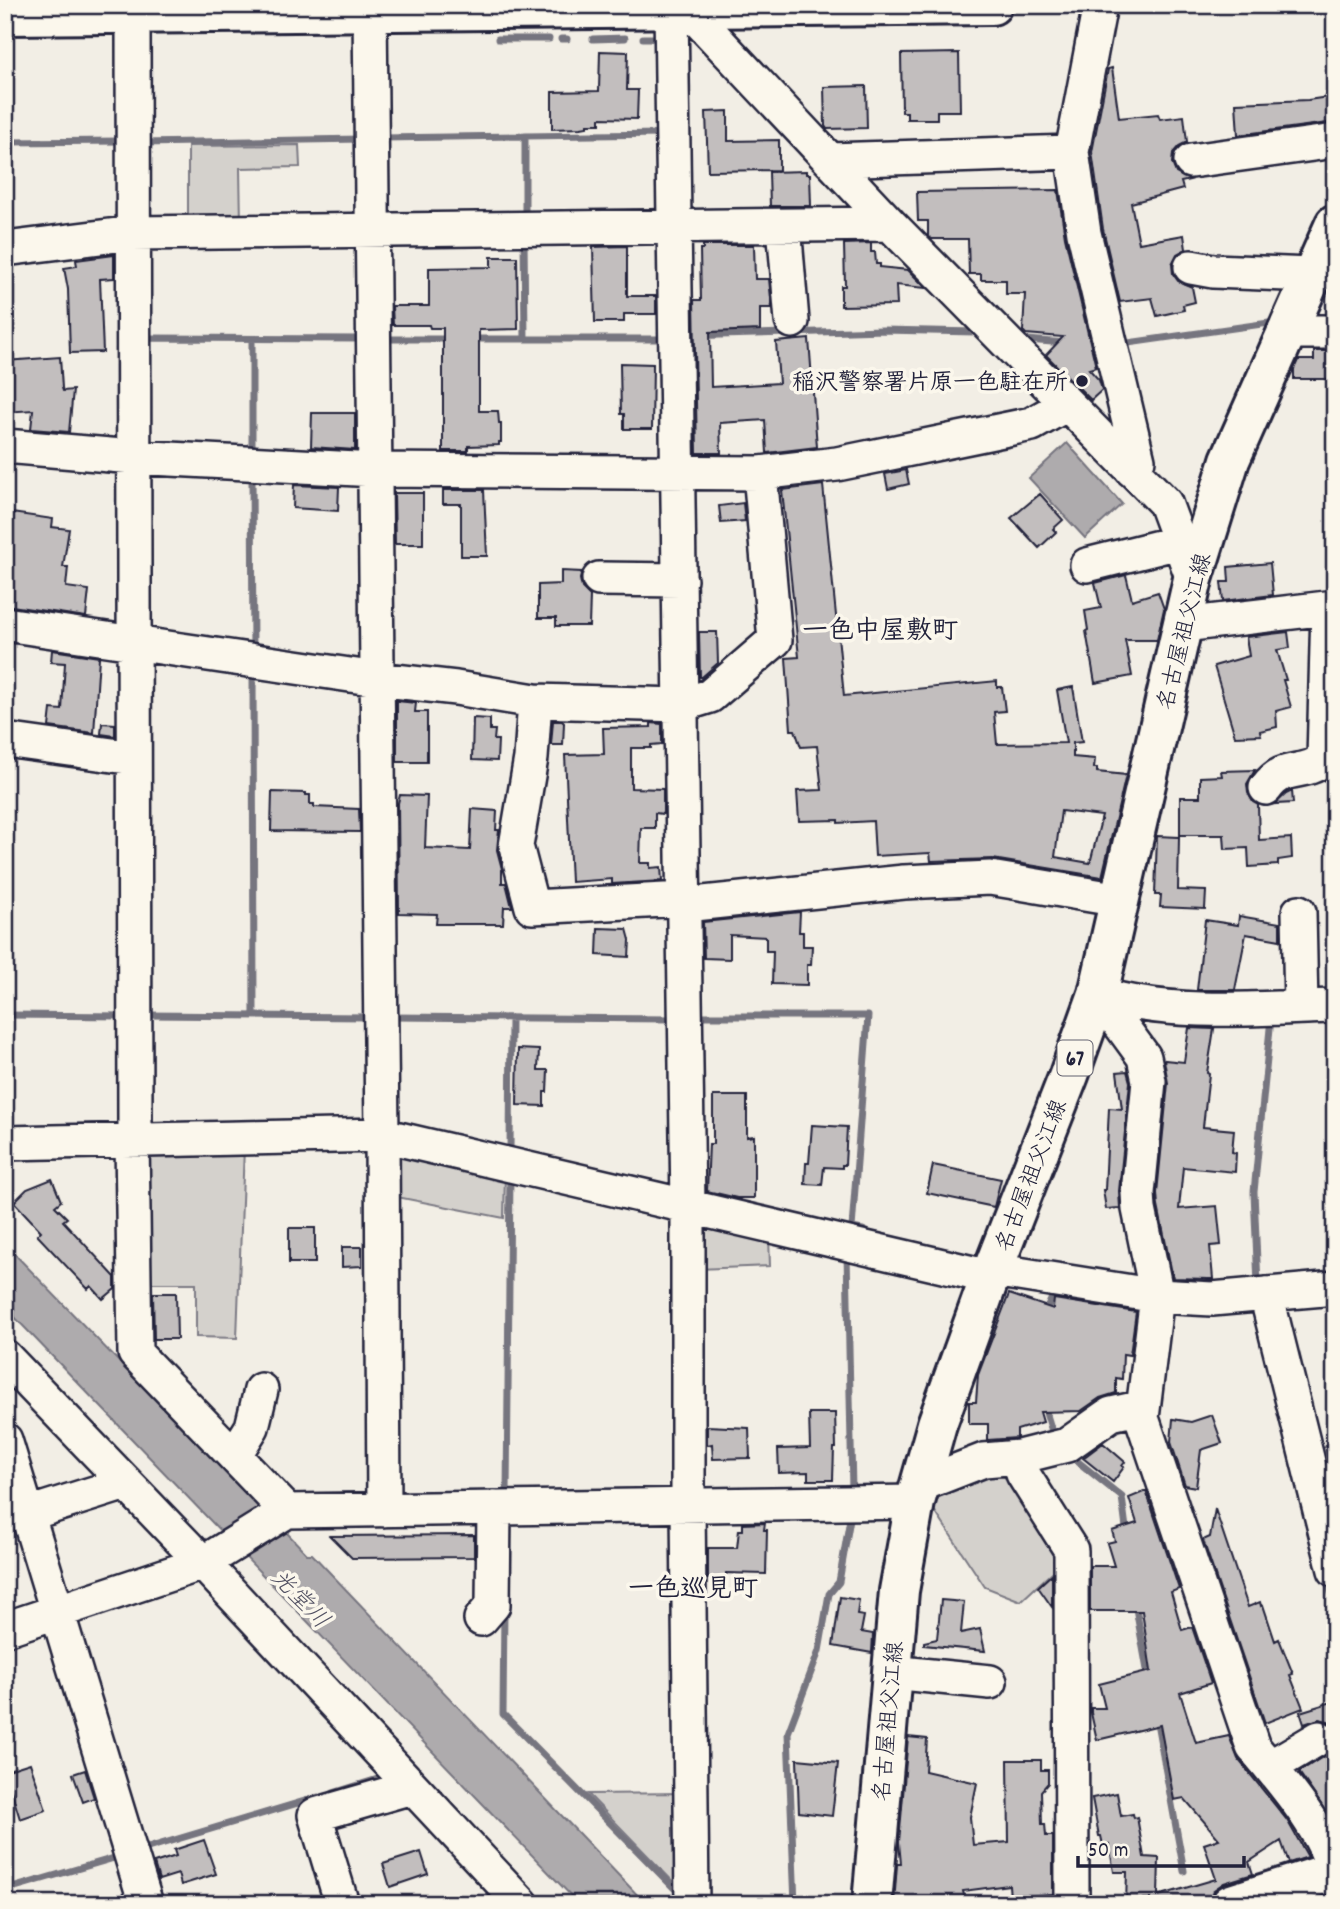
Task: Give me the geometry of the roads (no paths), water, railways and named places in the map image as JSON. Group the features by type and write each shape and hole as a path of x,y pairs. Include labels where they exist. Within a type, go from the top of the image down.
{"main road":[{"path":"5,15 992,5"},
{"name":"名古屋祖父江線","path":"872,1904 899,1591 917,1493 937,1424 991,1274 1098,994 1193,579 1230,460 1335,224"},
{"path":"1231,1904 1334,1874"}],"street":[{"path":"1100,5 1072,152 1084,233 1138,460 1132,470"},
{"path":"680,7 1165,503 1193,579"},
{"path":"680,7 674,227 688,1207 692,1904"},
{"path":"370,10 384,1510"},
{"path":"133,13 135,1353 286,1512"},
{"path":"1191,161 1335,141"},
{"path":"830,160 1072,152"},
{"path":"5,249 133,233 890,224"},
{"path":"784,226 792,321"},
{"path":"1191,267 1213,271 1311,275"},
{"path":"1286,332 1335,332"},
{"path":"5,446 134,457 375,470 760,473 837,464 1032,424 1067,404"},
{"path":"5,624 536,701 681,705 709,696 775,640 760,473"},
{"path":"1087,565 1179,541"},
{"path":"599,579 680,580"},
{"path":"1184,625 1331,608 1324,760 1314,767 1274,776 1265,788"},
{"path":"536,701 531,758 516,846 532,906 684,902 904,881 990,878 1120,900"},
{"path":"5,740 134,758"},
{"path":"1299,912 1301,1007"},
{"path":"1098,994 1126,1003 1206,1009 1335,1006"},
{"path":"1098,994 1144,1057 1149,1081 1138,1193 1157,1296 1142,1418 1253,1747 1286,1786 1315,1830 1334,1874"},
{"path":"5,1143 382,1135 688,1207 991,1274 1157,1296 1212,1299 1335,1288"},
{"path":"1266,1294 1335,1570"},
{"path":"5,1357 126,1483 211,1558 412,1787 522,1904"},
{"path":"233,1455 252,1427 261,1390"},
{"path":"5,1629 58,1613 211,1558 286,1512 688,1505 917,1493 984,1460 1019,1457 1066,1445 1111,1414 1143,1407"},
{"path":"5,1440 146,1904"},
{"path":"1019,1457 1023,1474 1071,1550 1072,1904"},
{"path":"28,1514 126,1483"},
{"path":"481,1619 493,1605 494,1508"},
{"path":"891,1672 990,1682"},
{"path":"1270,1767 1319,1738"},
{"path":"342,1904 314,1815 412,1787"}],"water":[{"path":"1067,443 1122,504 1085,538 1029,478"},
{"name":"光堂川","path":"5,1244 244,1491 247,1491 307,1554 312,1554 646,1904 579,1904 5,1307"}],"waterway":[{"path":"593,39 625,38"},
{"path":"643,38 659,38"},
{"path":"498,39 549,39"},
{"path":"561,39 567,39"},
{"path":"525,219 525,136 662,134"},
{"path":"382,138 525,136"},
{"path":"143,143 362,139"},
{"path":"5,142 123,141"},
{"path":"524,238 525,339"},
{"path":"1121,344 1276,322"},
{"path":"686,336 883,330 976,332"},
{"path":"147,343 147,338 364,339"},
{"path":"252,339 252,456"},
{"path":"384,339 450,339"},
{"path":"473,339 666,339"},
{"path":"1027,340 1065,343"},
{"path":"252,475 253,652"},
{"path":"253,670 254,1016"},
{"path":"5,1015 126,1016"},
{"path":"145,1015 370,1017"},
{"path":"694,1016 868,1016 852,1228 863,1230"},
{"path":"390,1017 674,1019"},
{"path":"510,1152 511,1018"},
{"path":"1258,1285 1254,1192 1271,1018"},
{"path":"507,1495 510,1174"},
{"path":"847,1254 852,1490"},
{"path":"1044,1315 1056,1289"},
{"path":"1044,1405 1054,1438"},
{"path":"1072,1457 1122,1497 1127,1536"},
{"path":"795,1904 788,1733 819,1651 829,1594 839,1582 851,1513"},
{"path":"1327,1578 1335,1608"},
{"path":"1135,1603 1149,1681"},
{"path":"504,1608 503,1714 681,1895"},
{"path":"1156,1717 1184,1871"},
{"path":"333,1793 384,1777"},
{"path":"141,1850 318,1797"},
{"path":"5,1890 121,1856"}],"place":[{"name":"稲沢警察署片原一色駐在所","path":"1082,381"}],"district":[{"name":"一色中屋敷町","path":"880,629"},
{"name":"一色巡見町","path":"693,1587"}]}
